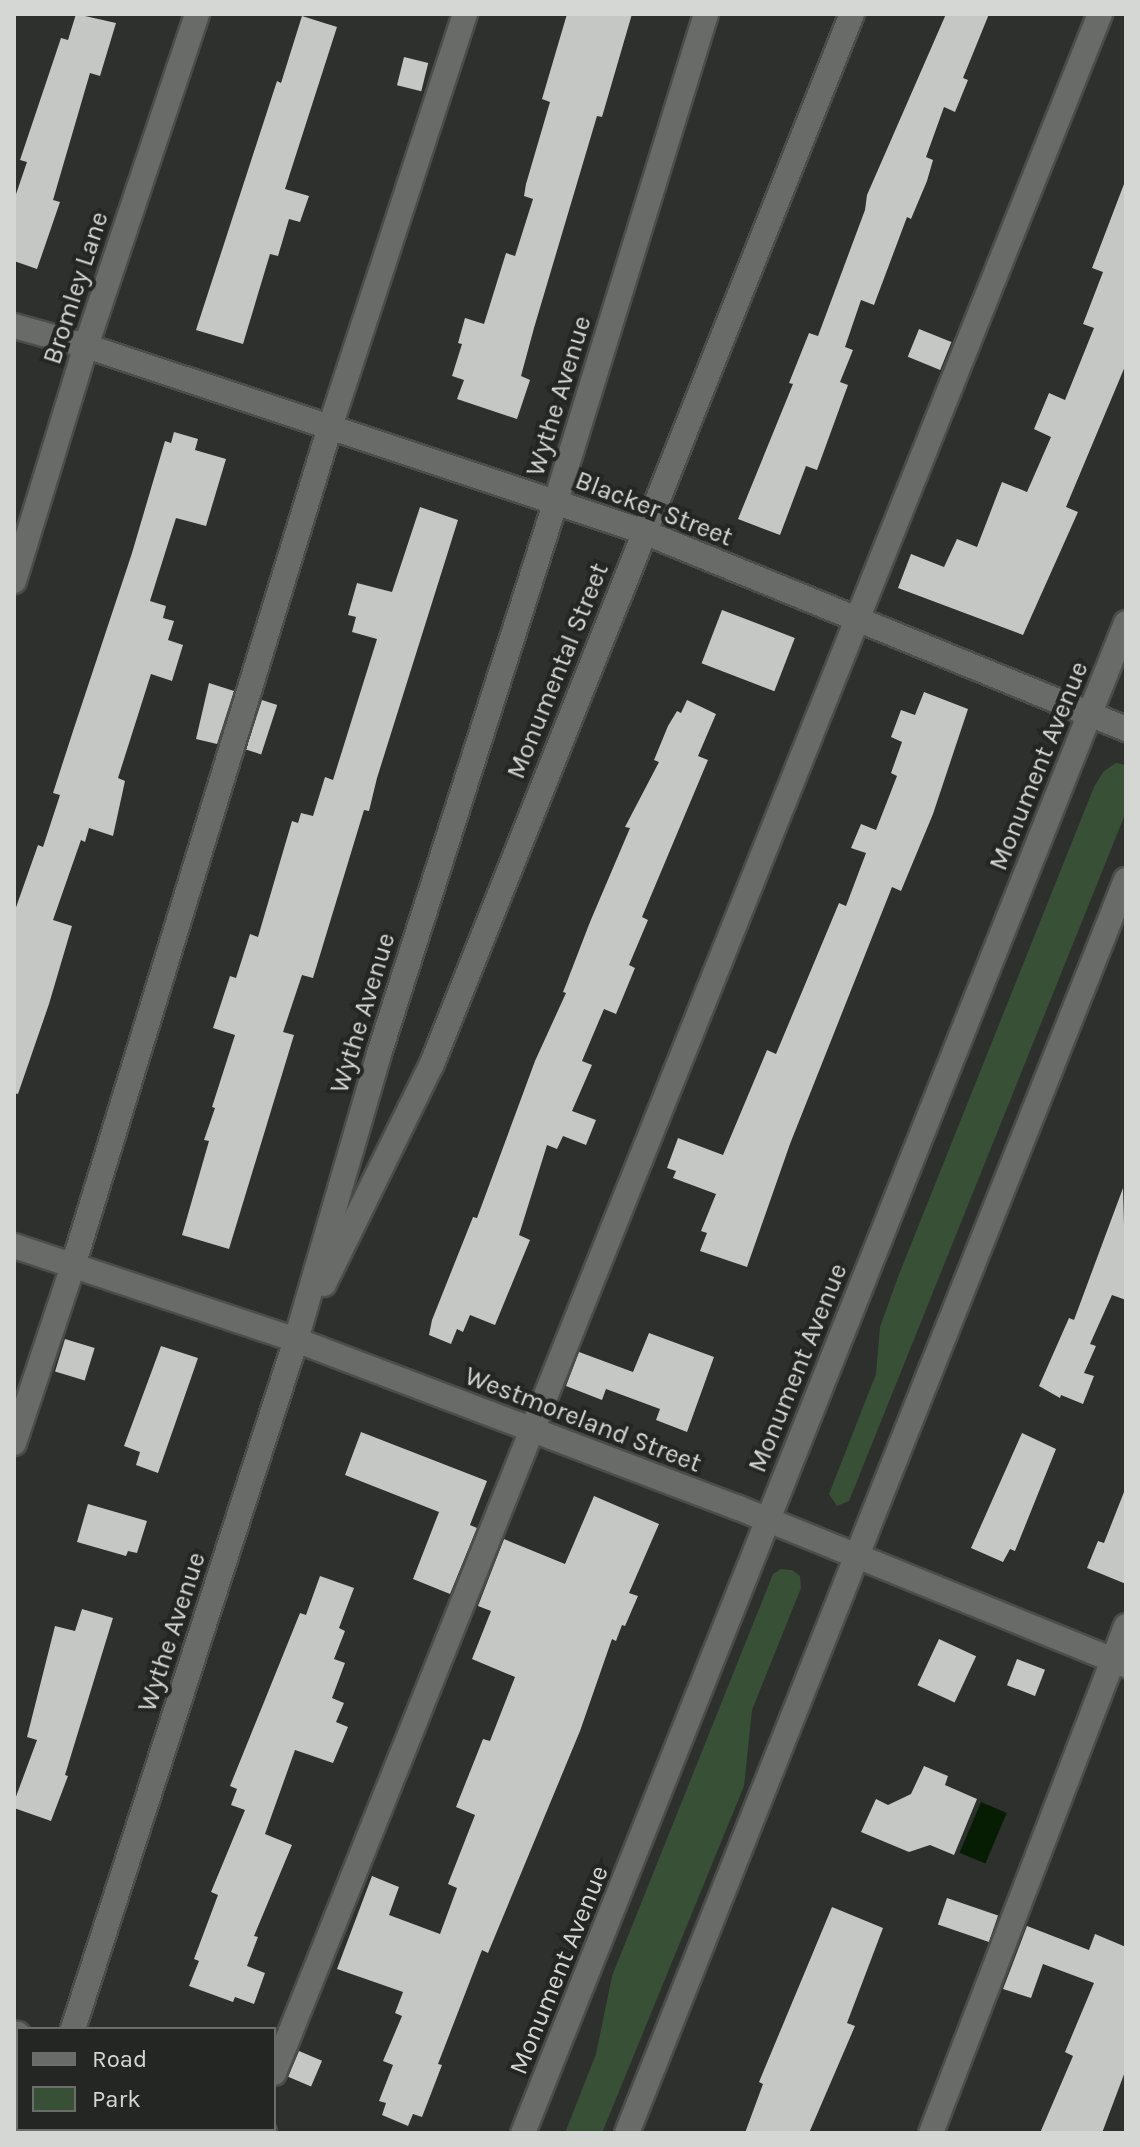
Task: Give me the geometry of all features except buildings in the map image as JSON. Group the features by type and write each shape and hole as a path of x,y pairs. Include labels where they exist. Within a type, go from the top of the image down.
{"street":[{"name":"Bromley Lane","path":"14,581 86,346 197,14"},
{"path":"14,1443 73,1266 330,427 465,14"},
{"name":"Wythe Avenue","path":"74,2027 296,1340 378,1057 556,501 706,14"},
{"name":"Monumental Street","path":"296,1340 432,1064 852,14"},
{"path":"276,2068 1100,14"},
{"name":"Blacker Street","path":"14,326 86,346 644,532 1126,729"},
{"name":"Monument Avenue","path":"523,2133 1126,623"},
{"path":"627,2133 1126,880"},
{"name":"Westmoreland Street","path":"14,1246 296,1340 855,1555 1119,1662"},
{"path":"931,2133 1119,1662 1126,1626"}],"green space":[{"path":"1116,763 1126,765 1126,812 849,1501 837,1506 829,1494 876,1374 880,1327 898,1277 1094,787 1104,771"},
{"path":"781,1569 792,1570 800,1576 801,1588 752,1710 744,1786 602,2133 565,2133 596,2054 612,1976 773,1574"}],"shaded area":[{"path":"981,1802 1007,1813 985,1864 960,1853"}]}
